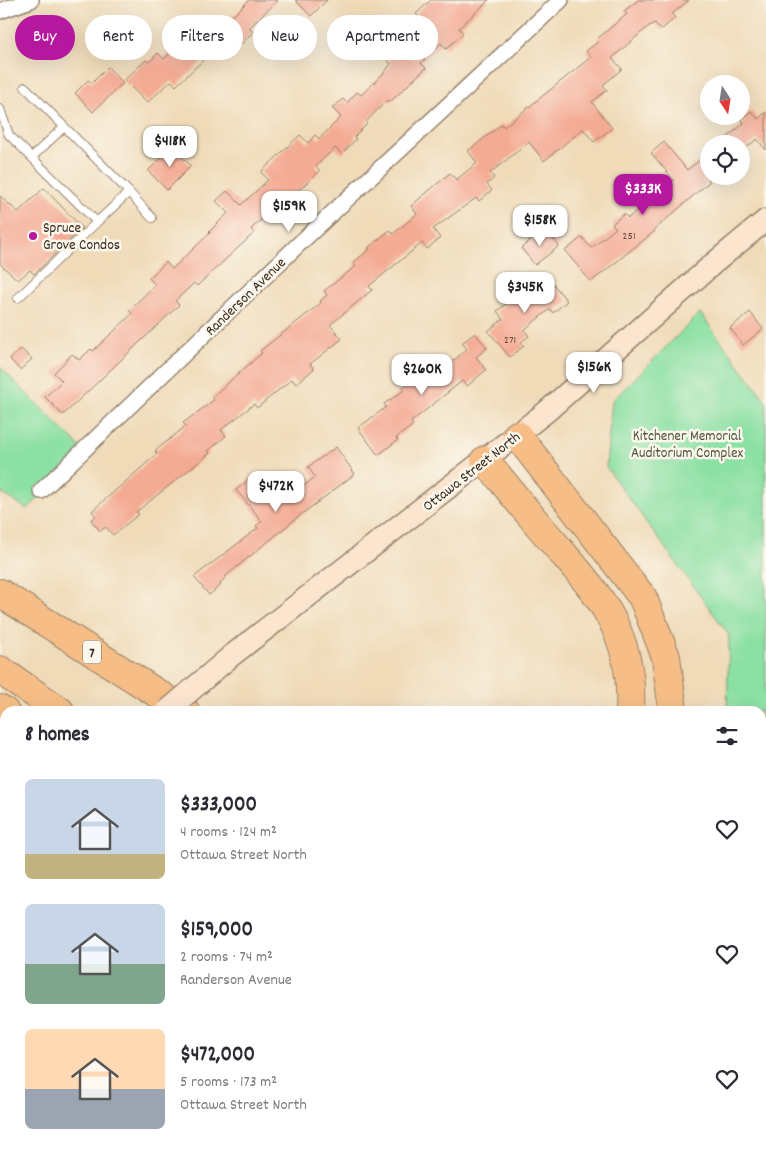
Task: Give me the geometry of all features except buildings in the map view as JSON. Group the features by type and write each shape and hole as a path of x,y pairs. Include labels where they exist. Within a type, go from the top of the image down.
{"highway":[{"path":"517,435 643,598 666,657 672,706"},
{"path":"485,460 596,592 614,623 626,652 632,684 630,706"},
{"name":"7","path":"0,593 177,706"},
{"path":"0,670 53,706"}],"main road":[{"name":"Ottawa Street North","path":"173,706 231,656 517,435 766,220"}],"street":[{"path":"0,11 30,0"},
{"name":"Randerson Avenue","path":"41,491 300,243 561,0"}],"lane":[{"path":"25,88 129,192 152,218"},
{"path":"0,109 9,134 97,222"},
{"path":"32,157 64,127"},
{"path":"18,298 129,192"}],"green space":[{"name":"Kitchener Memorial Auditorium Complex","path":"700,313 766,401 766,706 727,706 729,635 606,467 612,401"},
{"path":"0,367 87,454 27,509 0,492"}],"place":[{"name":"Spruce Grove Condos","path":"33,236"}]}
